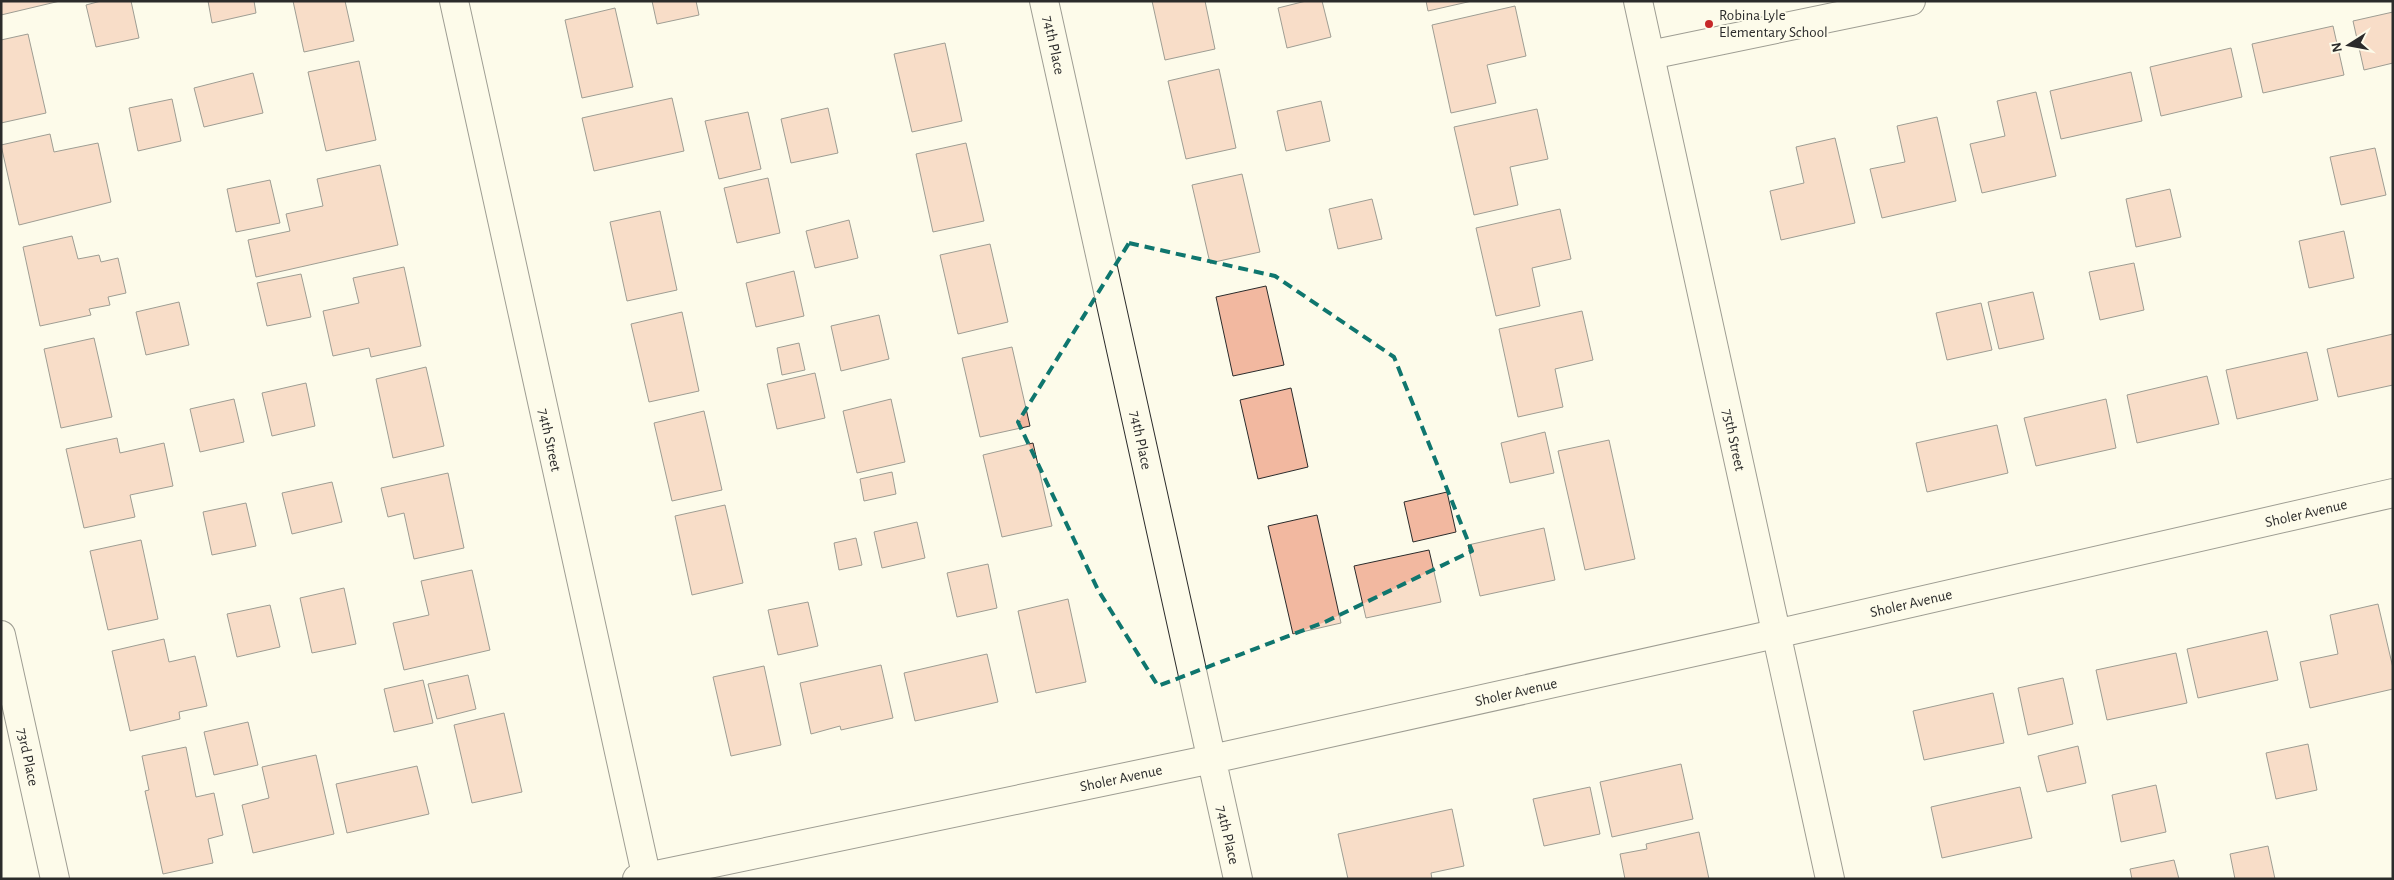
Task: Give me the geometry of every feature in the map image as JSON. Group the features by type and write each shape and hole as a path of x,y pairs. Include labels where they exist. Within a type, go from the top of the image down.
{"street":[{"name":"74th Street","path":"454,1 643,878"},
{"name":"74th Place","path":"1044,1 1238,879"},
{"name":"75th Street","path":"1638,1 1830,879"},
{"path":"1650,55 1911,1"},
{"name":"Sholer Avenue","path":"643,878 1212,759 2393,494"},
{"name":"73rd Place","path":"1,635 55,879"}],"highlighted area":[{"path":"1129,243 1275,276 1394,357 1472,551 1325,622 1158,686 1098,590 1018,422"}],"building":[{"path":"1,1 60,1 1,15"},
{"path":"101,1 131,1 139,38 96,47 86,5"},
{"path":"208,1 254,1 256,13 212,23"},
{"path":"293,1 345,1 354,41 304,52"},
{"path":"652,1 696,1 699,15 657,24"},
{"path":"1152,1 1205,1 1215,49 1165,60"},
{"path":"1306,1 1322,1 1331,37 1287,48 1278,8"},
{"path":"1426,1 1472,1 1428,11"},
{"path":"1515,6 1526,56 1487,65 1496,103 1451,113 1432,25"},
{"path":"615,8 633,87 582,98 565,20"},
{"path":"2393,12 2393,63 2364,70 2353,21"},
{"path":"2333,26 2344,75 2263,93 2252,44"},
{"path":"28,34 46,113 1,123 1,40"},
{"path":"945,43 962,121 912,132 894,54"},
{"path":"2231,48 2242,97 2161,116 2150,67"},
{"path":"359,61 376,140 326,151 308,72"},
{"path":"1219,69 1236,148 1186,159 1168,81"},
{"path":"2131,72 2142,121 2061,139 2050,91"},
{"path":"253,73 263,113 204,127 194,88"},
{"path":"2036,92 2056,176 1982,193 1970,144 2005,136 1997,101"},
{"path":"672,98 684,151 594,171 582,118"},
{"path":"172,99 181,141 138,151 129,108"},
{"path":"1321,101 1330,141 1286,151 1277,111"},
{"path":"828,108 838,153 791,163 781,119"},
{"path":"1537,109 1548,159 1510,167 1518,205 1474,215 1454,127"},
{"path":"748,112 761,169 719,179 705,121"},
{"path":"1937,117 1956,201 1882,218 1870,169 1905,162 1897,126"},
{"path":"50,134 54,152 98,143 111,202 19,225 1,145"},
{"path":"1835,138 1855,223 1781,240 1770,191 1804,183 1796,147"},
{"path":"966,143 984,221 933,232 916,154"},
{"path":"2375,148 2386,195 2341,205 2330,157"},
{"path":"380,165 398,245 256,277 248,240 290,231 286,214 323,206 317,179"},
{"path":"1242,174 1260,252 1210,263 1192,185"},
{"path":"768,178 780,233 737,243 724,188"},
{"path":"270,180 280,223 236,232 227,189"},
{"path":"2170,189 2181,237 2136,247 2126,199"},
{"path":"1372,199 1382,239 1338,249 1329,209"},
{"path":"1560,209 1571,259 1532,268 1540,306 1496,316 1476,228"},
{"path":"660,211 677,290 627,301 610,222"},
{"path":"849,220 858,258 815,268 806,231"},
{"path":"2344,231 2354,278 2309,288 2299,241"},
{"path":"72,236 78,259 99,255 101,262 118,258 126,293 108,297 110,305 89,309 91,315 40,326 23,247"},
{"path":"990,244 1008,322 958,334 940,255"},
{"path":"2134,263 2144,310 2100,320 2089,272"},
{"path":"404,267 421,346 371,357 369,348 333,356 323,311 359,303 353,278"},
{"path":"794,271 804,316 756,327 746,283"},
{"path":"301,274 311,317 267,326 257,283"},
{"path":"1266,286 1284,365 1233,376 1216,297"},
{"path":"2033,292 2044,339 1999,349 1988,302"},
{"path":"179,302 189,345 146,355 136,312"},
{"path":"1981,303 1992,350 1947,360 1936,313"},
{"path":"1582,311 1593,360 1555,369 1563,407 1518,417 1499,329"},
{"path":"682,312 699,391 649,402 631,324"},
{"path":"879,315 889,359 841,371 831,326"},
{"path":"2393,334 2393,385 2338,397 2327,349"},
{"path":"94,338 112,417 61,428 44,349"},
{"path":"799,343 805,370 782,375 777,348"},
{"path":"1012,347 1030,426 980,437 962,358"},
{"path":"2307,352 2318,400 2237,419 2226,370"},
{"path":"426,367 444,446 393,458 376,379"},
{"path":"815,373 825,418 777,429 767,384"},
{"path":"2207,376 2219,424 2137,443 2127,395"},
{"path":"306,383 315,426 272,436 262,393"},
{"path":"1291,388 1308,467 1258,479 1240,400"},
{"path":"234,399 244,442 200,452 190,409"},
{"path":"891,399 905,462 857,473 843,411"},
{"path":"2106,399 2116,448 2036,466 2024,418"},
{"path":"704,411 722,490 672,501 654,423"},
{"path":"1997,425 2008,473 1927,492 1916,443"},
{"path":"1545,432 1554,473 1510,483 1501,443"},
{"path":"117,438 120,453 164,443 173,486 130,495 135,517 84,528 66,449"},
{"path":"1609,440 1635,559 1585,570 1558,451"},
{"path":"1033,443 1052,526 1002,537 983,455"},
{"path":"892,472 896,494 864,501 860,479"},
{"path":"448,473 464,548 414,559 404,513 388,517 381,488"},
{"path":"332,482 342,522 292,534 282,493"},
{"path":"1447,492 1456,532 1413,542 1404,502"},
{"path":"246,503 256,546 212,555 203,512"},
{"path":"725,505 743,583 692,595 675,516"},
{"path":"1317,515 1341,623 1293,634 1268,526"},
{"path":"917,522 925,558 882,568 874,532"},
{"path":"1544,528 1555,580 1480,596 1468,545"},
{"path":"856,538 862,565 839,570 834,543"},
{"path":"141,540 158,619 108,630 90,551"},
{"path":"1429,550 1441,602 1366,618 1354,566"},
{"path":"988,564 997,608 957,617 947,573"},
{"path":"472,570 490,650 404,670 393,623 429,615 421,581"},
{"path":"344,588 356,644 312,653 300,598"},
{"path":"1068,599 1086,682 1036,693 1018,611"},
{"path":"808,602 818,646 778,655 768,610"},
{"path":"2378,604 2393,668 2393,689 2310,708 2300,662 2338,654 2330,615"},
{"path":"270,605 280,647 237,657 227,614"},
{"path":"2267,631 2278,680 2198,698 2187,649"},
{"path":"164,639 169,662 195,656 207,706 179,712 180,719 130,731 112,651"},
{"path":"2176,653 2187,703 2107,720 2096,670"},
{"path":"987,654 998,702 915,721 904,673"},
{"path":"881,665 893,718 841,730 840,726 811,734 800,683"},
{"path":"764,666 781,745 731,756 713,677"},
{"path":"468,675 476,709 437,719 428,684"},
{"path":"2063,678 2073,724 2028,735 2018,688"},
{"path":"423,680 433,723 394,732 384,689"},
{"path":"1993,693 2004,743 1924,760 1913,711"},
{"path":"504,713 522,792 472,803 454,725"},
{"path":"248,722 258,765 214,775 204,732"},
{"path":"2308,744 2317,790 2276,799 2266,753"},
{"path":"2078,746 2086,783 2047,792 2038,756"},
{"path":"186,747 196,797 214,793 223,835 208,839 213,863 163,874 145,791 149,790 142,756"},
{"path":"316,755 334,834 253,853 242,805 269,798 262,767"},
{"path":"1681,764 1693,819 1612,837 1600,782"},
{"path":"417,766 429,814 347,833 336,784"},
{"path":"2156,785 2166,832 2121,842 2112,795"},
{"path":"1590,787 1600,834 1544,846 1533,799"},
{"path":"2020,787 2032,838 1942,858 1931,807"},
{"path":"1452,809 1464,866 1431,873 1432,879 1348,879 1338,834"},
{"path":"1699,832 1709,879 1625,879 1620,854 1647,849 1646,844"},
{"path":"2268,846 2275,879 2235,879 2230,854"},
{"path":"2174,860 2179,879 2132,879 2130,869"}],"place":[{"name":"Robina Lyle Elementary School","path":"1709,24"}]}
